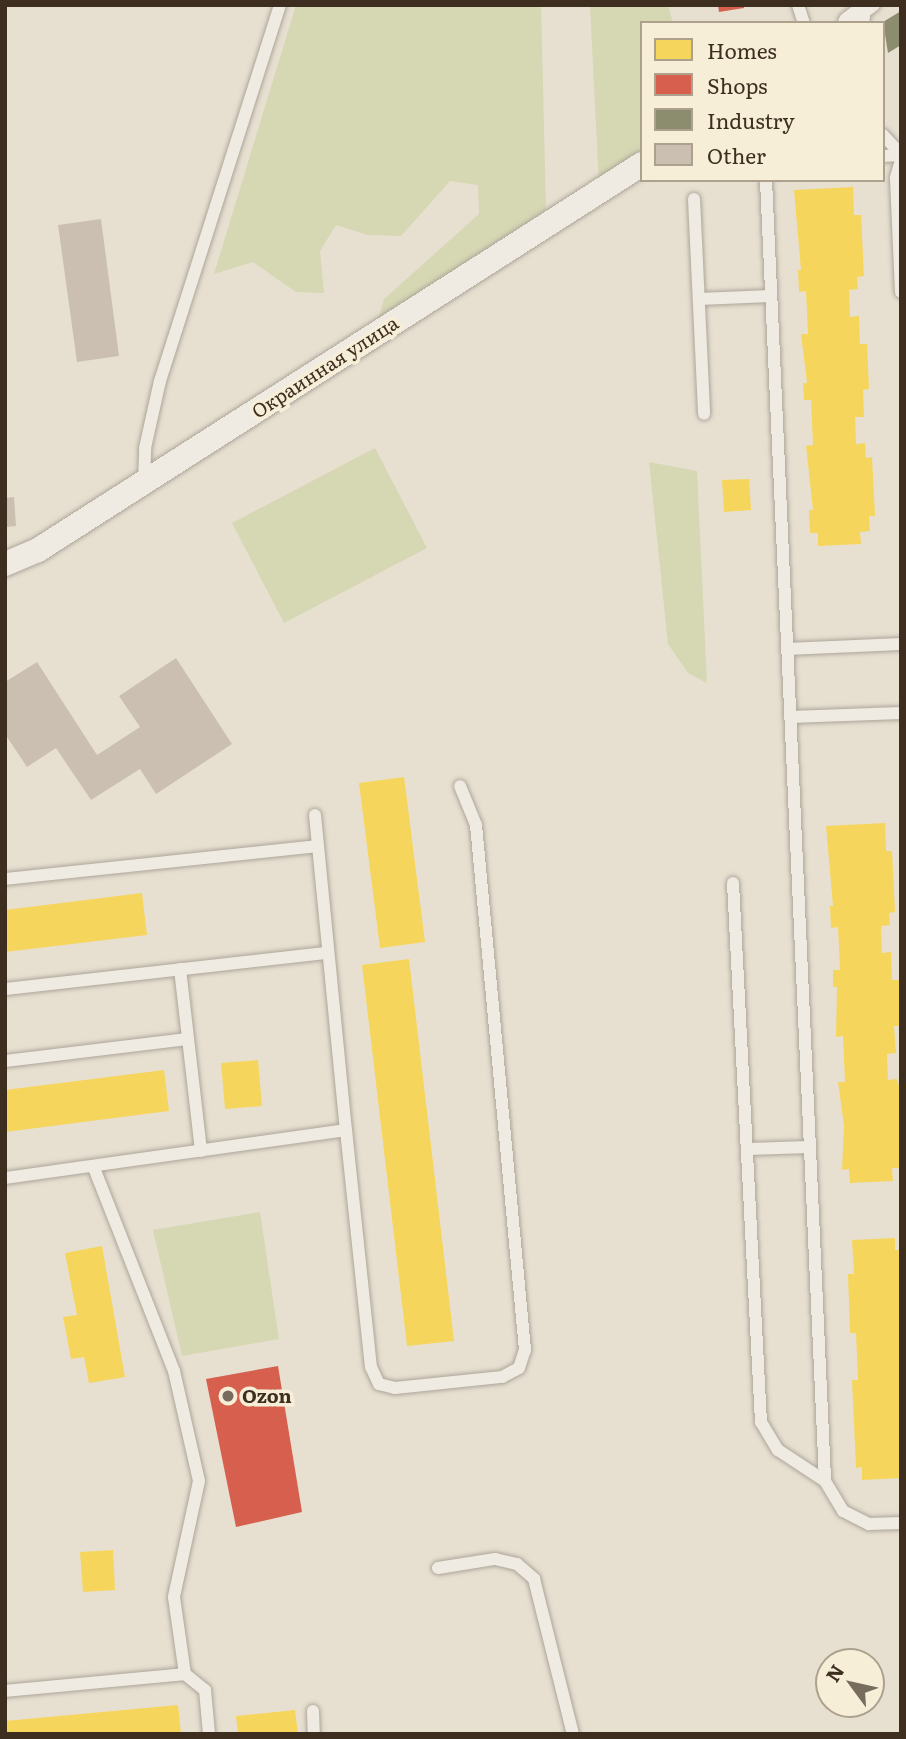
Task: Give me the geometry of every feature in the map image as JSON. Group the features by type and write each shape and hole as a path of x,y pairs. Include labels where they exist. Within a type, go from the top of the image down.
{"street":[{"name":"Окраинная улица","path":"5,564 38,550 144,484 640,165"}],"lane":[{"path":"144,484 145,448 160,382 280,5"},
{"path":"885,137 901,156 895,178 901,292"},
{"path":"766,182 825,1481"},
{"path":"694,199 704,414"},
{"path":"699,299 771,296"},
{"path":"787,649 901,644"},
{"path":"790,716 901,713"},
{"path":"315,815 326,953 371,1367 379,1384 396,1388 502,1377 519,1368 525,1350 476,825 460,786"},
{"path":"5,878 317,846"},
{"path":"733,883 761,1422 778,1450 825,1481 843,1511 869,1524 901,1522"},
{"path":"5,989 326,953"},
{"path":"180,969 201,1152"},
{"path":"5,1062 188,1039"},
{"path":"5,1178 93,1168 346,1130"},
{"path":"747,1149 810,1147"},
{"path":"93,1168 174,1370 199,1481 174,1597 185,1674 205,1690 209,1734"},
{"path":"438,1568 495,1559 517,1564 534,1579 573,1734"},
{"path":"5,1691 185,1674"},
{"path":"313,1711 314,1734"}],"green space":[{"path":"296,5 541,5 546,210 377,323 384,299 479,214 478,185 450,181 401,236 368,235 336,225 320,251 324,293 296,292 253,262 214,274"},
{"path":"590,5 668,5 672,21 640,21 640,153 599,185"},
{"path":"375,448 427,548 284,623 232,523"},
{"path":"649,462 697,471 707,683 688,673 668,644"},
{"path":"260,1212 279,1339 182,1356 153,1230"}],"building: Homes":[{"path":"853,187 854,215 861,215 864,276 857,277 858,289 849,290 850,317 859,316 860,344 867,344 869,389 863,390 864,417 855,417 856,444 865,443 866,458 872,457 875,516 869,516 870,531 860,532 861,544 818,546 818,533 810,533 809,510 813,510 806,446 813,445 811,400 804,400 803,383 807,383 801,334 808,334 806,291 799,292 798,270 801,270 794,190"},
{"path":"749,479 751,510 724,512 722,480"},
{"path":"404,777 425,942 380,948 359,783"},
{"path":"885,823 886,851 892,851 895,912 889,913 890,925 881,926 882,953 891,952 892,980 899,980 901,1026 894,1026 896,1053 887,1054 888,1080 897,1079 901,1094 901,1168 892,1168 893,1181 850,1183 849,1169 842,1170 844,1125 838,1082 845,1082 843,1036 836,1037 837,987 833,987 833,970 840,970 838,927 831,928 830,906 833,906 826,826"},
{"path":"142,893 147,935 5,952 5,910"},
{"path":"409,959 454,1341 407,1346 362,965"},
{"path":"258,1060 262,1106 225,1109 221,1063"},
{"path":"164,1070 169,1111 5,1132 5,1090"},
{"path":"895,1238 895,1250 901,1250 901,1478 862,1480 862,1467 856,1468 852,1380 858,1380 856,1333 850,1333 848,1274 854,1274 852,1240"},
{"path":"102,1246 125,1377 89,1383 84,1357 71,1359 63,1317 77,1315 65,1253"},
{"path":"113,1550 115,1590 83,1592 80,1552"},
{"path":"178,1705 181,1734 5,1734 5,1721"},
{"path":"295,1710 298,1734 238,1734 236,1716"}],"building: Shops":[{"path":"718,5 744,5 744,8 719,12"},
{"path":"278,1366 302,1512 236,1527 206,1379"}],"building: Industry":[{"path":"901,11 901,45 888,53 885,34 885,21"}],"building: Other":[{"path":"101,219 119,356 77,362 58,225"},
{"path":"14,497 16,526 5,527 5,498"},
{"path":"176,658 232,744 156,794 140,769 91,800 56,748 27,767 5,734 5,682 37,662 97,755 140,727 119,696"}],"place":[{"name":"Ozon","path":"228,1396"}]}
